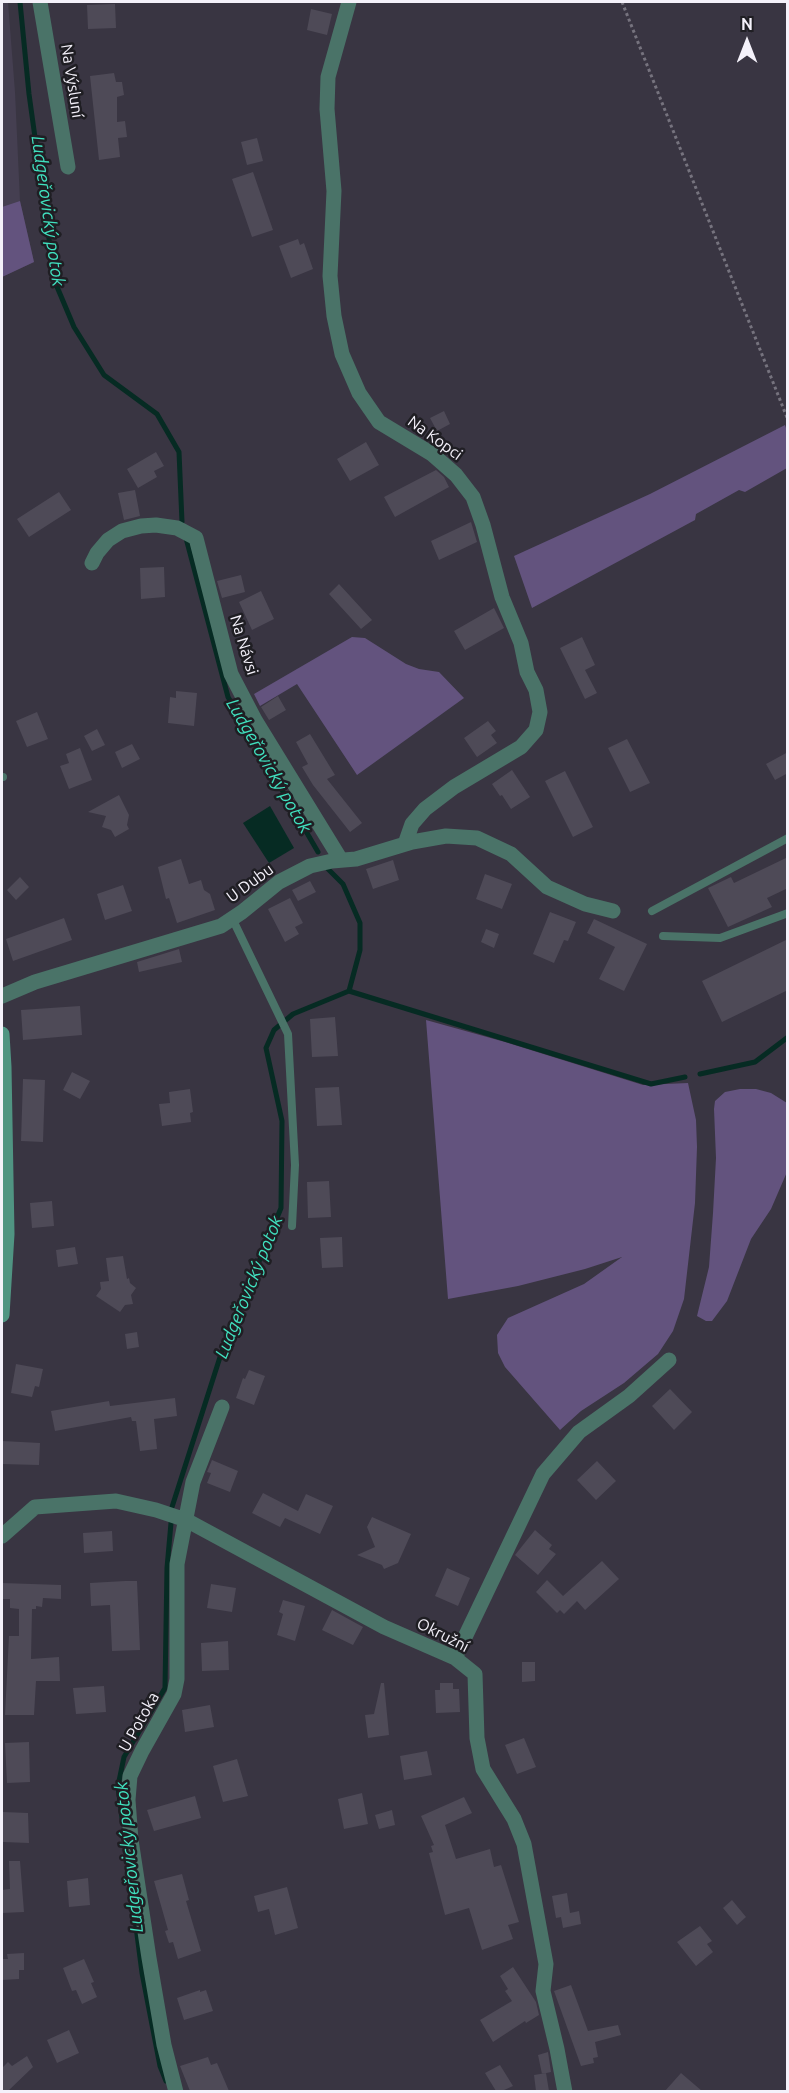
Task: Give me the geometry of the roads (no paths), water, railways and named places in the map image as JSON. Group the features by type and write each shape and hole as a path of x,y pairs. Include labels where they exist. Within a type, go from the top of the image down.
{"street":[{"name":"Na Výsluní","path":"40,2 68,167"},
{"name":"Na Kopci","path":"349,2 328,77 327,109 334,191 330,276 334,315 342,354 359,393 379,422 432,454 456,475 473,497 483,525 502,597 521,643 527,672 536,690 540,712 536,730 521,747 454,787 425,810 412,824 405,844"},
{"name":"Na Návsi","path":"92,563 108,540 122,531 141,526 156,525 177,528 196,538 231,674 255,720 341,860"},
{"name":"U Dubu","path":"2,996 35,982 211,929 232,918 279,882 310,866 356,859 405,844 446,836 477,838 510,854 547,887 585,904 613,911"},
{"path":"2,1034 7,1234 2,1315"},
{"path":"455,1658 543,1474 579,1432 629,1396 669,1360"},
{"name":"U Potoka","path":"176,2091 164,2045 149,1958 131,1839 128,1800 130,1776 174,1694 177,1679 177,1564 193,1482 222,1407"},
{"name":"Okružní","path":"2,1536 35,1507 116,1501 186,1520 384,1627 455,1658 475,1674 477,1738 483,1769 514,1819 524,1844 546,1965 543,1990 565,2091"}],"lane":[{"path":"652,911 788,838"},
{"path":"663,936 720,938 788,913"},
{"path":"232,918 288,1034 295,1165 292,1226"}],"waterway":[{"name":"Ludgeřovický potok","path":"20,2 29,94 55,282 74,327 104,375 157,414 179,452 182,522"},
{"name":"Ludgeřovický potok","path":"186,538 228,697 318,852"},
{"name":"Ludgeřovický potok","path":"172,1507 221,1354 281,1208 282,1121 266,1048 274,1030 293,1014 349,991 360,950 360,923 343,884 328,869"},
{"path":"349,991 651,1084 685,1077"},
{"path":"700,1074 755,1062 788,1037"},
{"name":"Ludgeřovický potok","path":"122,1818 118,1786 124,1757 165,1688 167,1568 171,1523"},
{"name":"Ludgeřovický potok","path":"132,1896 142,1973 160,2066 166,2081"}]}
